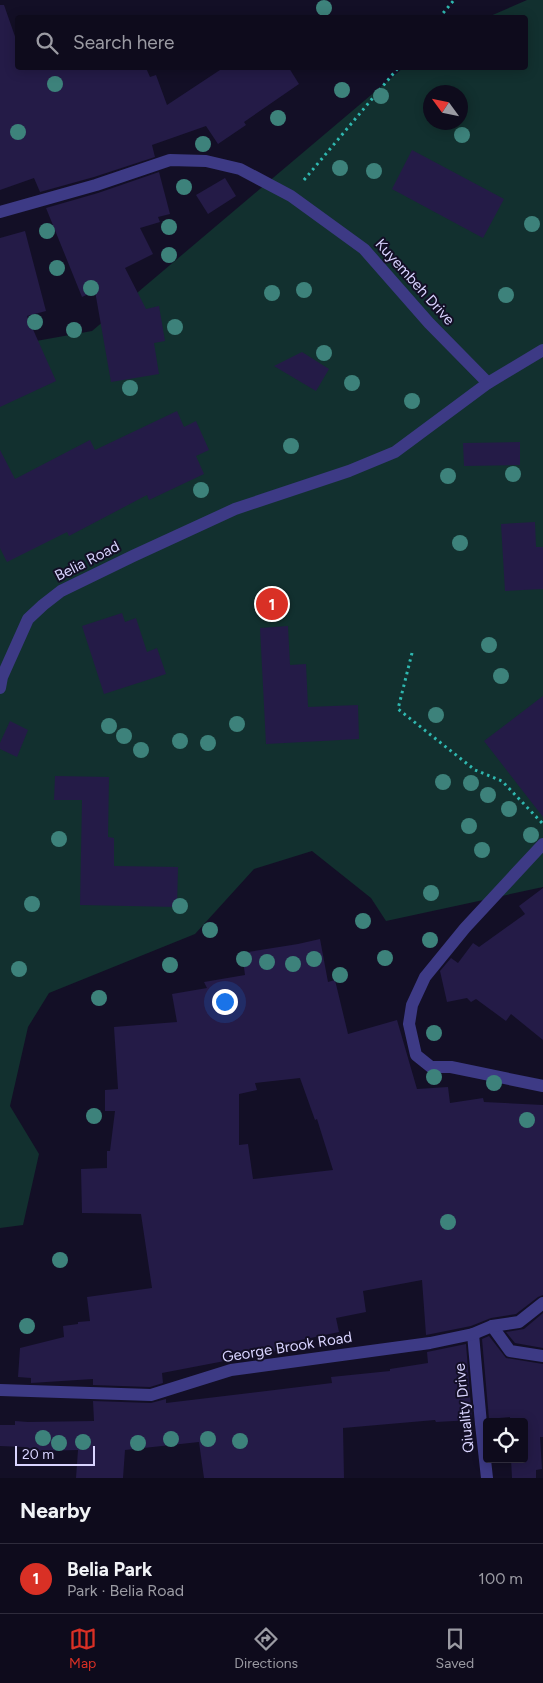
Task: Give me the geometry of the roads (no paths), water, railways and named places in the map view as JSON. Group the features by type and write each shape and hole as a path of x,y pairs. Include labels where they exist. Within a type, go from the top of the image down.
{"street":[{"name":"Kuyembeh Drive","path":"0,212 96,185 170,160 206,161 240,170 291,196 364,249 429,323 488,383"},
{"name":"Belia Road","path":"0,688 2,677 28,619 61,591 235,510 349,471 395,452 488,383 543,350"},
{"path":"543,844 465,928 426,977 412,1005 409,1024 416,1055 431,1067 451,1067 543,1086"},
{"name":"George Brook Road","path":"0,1390 151,1395 231,1370 430,1343 473,1334 492,1326 518,1322 543,1304"},
{"path":"492,1326 510,1351 543,1356"},
{"name":"Qiuality Drive","path":"473,1334 488,1478"}],"place":[{"name":"Belia Park","path":"272,604"}]}
